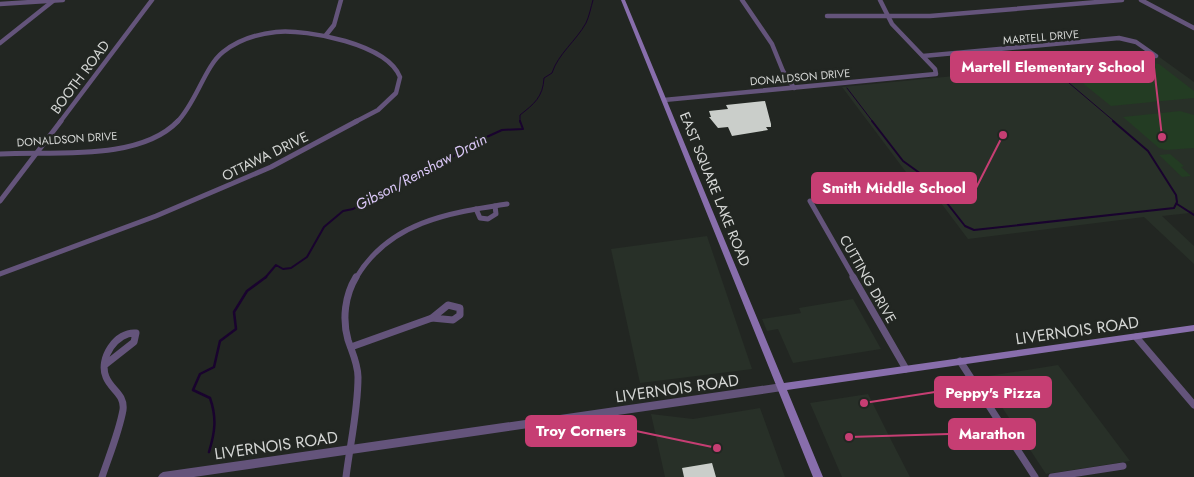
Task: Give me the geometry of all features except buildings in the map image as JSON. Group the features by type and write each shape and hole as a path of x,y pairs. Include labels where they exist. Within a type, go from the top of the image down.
{"main road":[{"name":"EAST SQUARE LAKE ROAD","path":"623,0 818,477"},
{"name":"LIVERNOIS ROAD","path":"782,387 1194,328"}],"street":[{"path":"0,4 63,0"},
{"name":"BOOTH ROAD","path":"0,201 152,0"},
{"path":"326,35 334,25 341,0"},
{"path":"742,0 772,44 783,71 794,88"},
{"path":"880,0 887,16 896,29 922,56"},
{"path":"827,16 930,16 1122,0"},
{"path":"1141,0 1194,28"},
{"path":"0,42 53,1"},
{"name":"DONALDSON DRIVE","path":"0,154 118,147 150,139 166,131 183,118 215,60 229,47 248,38 272,34 306,33 326,35"},
{"name":"OTTAWA DRIVE","path":"0,274 148,219 241,181 355,124 386,104 393,97 399,85 399,73 394,65 375,54 326,35"},
{"name":"MARTELL DRIVE","path":"922,56 1119,38 1136,42 1156,56"},
{"name":"DONALDSON DRIVE","path":"664,100 937,73 922,56"},
{"name":"CUTTING DRIVE","path":"810,201 906,369"},
{"path":"346,477 358,376 344,322 346,307 354,281 369,258 390,239 414,225 437,217 507,204"},
{"path":"476,209 480,218 488,220 496,214 495,206"},
{"path":"351,348 432,318"},
{"path":"102,477 124,409 121,395 106,377 106,364 116,338 127,332 136,334 134,342 106,364"},
{"path":"1136,337 1194,405"},
{"path":"960,362 1035,477"},
{"name":"LIVERNOIS ROAD","path":"163,477 782,387"},
{"path":"1052,477 1123,466"}],"shaded area":[{"path":"1158,56 1194,82 1194,210 1188,211 1190,213 1162,216 1194,246 1194,264 1144,217 968,239 926,183 915,184 842,87"},
{"path":"707,236 752,369 640,383 611,249"},
{"path":"853,299 881,349 793,363 778,329 767,331 762,319 801,313 799,308"},
{"path":"1058,365 1130,461 1046,474 982,377"},
{"path":"868,394 910,477 842,477 810,403"},
{"path":"760,408 785,477 665,477 651,414 693,419"}],"green space":[{"path":"1159,64 1194,91 1194,98 1111,106 1070,73 1071,71"},
{"path":"1180,111 1194,115 1194,148 1166,150 1159,148 1123,117"},
{"path":"1170,154 1184,166 1181,167 1191,176 1182,177 1159,155"}],"waterway":[{"name":"Gibson/Renshaw Drain","path":"520,121 520,115 540,95 544,78 552,73 558,60 586,23 593,0"},
{"path":"1069,83 1115,122"},
{"path":"847,88 873,122"},
{"name":"Gibson/Renshaw Drain","path":"266,277 276,265 283,269 291,268 307,257 324,227 343,211 353,209 390,187 444,163 469,145 502,130 523,129 520,121"},
{"path":"872,121 903,161 928,179 965,226 974,230 1174,208 1177,202 1176,195 1148,151 1113,121"},
{"path":"1177,204 1194,215"},
{"name":"Gibson/Renshaw Drain","path":"209,452 213,438 214,412 210,398 193,390 200,374 214,367 220,341 236,329 234,312 247,291 266,277"}],"place":[{"name":"Smith Middle School","path":"1003,135"},
{"name":"Martell Elementary School","path":"1162,137"},
{"name":"Peppy's Pizza","path":"864,403"},
{"name":"Marathon","path":"849,437"},
{"name":"Troy Corners","path":"717,448"}]}
